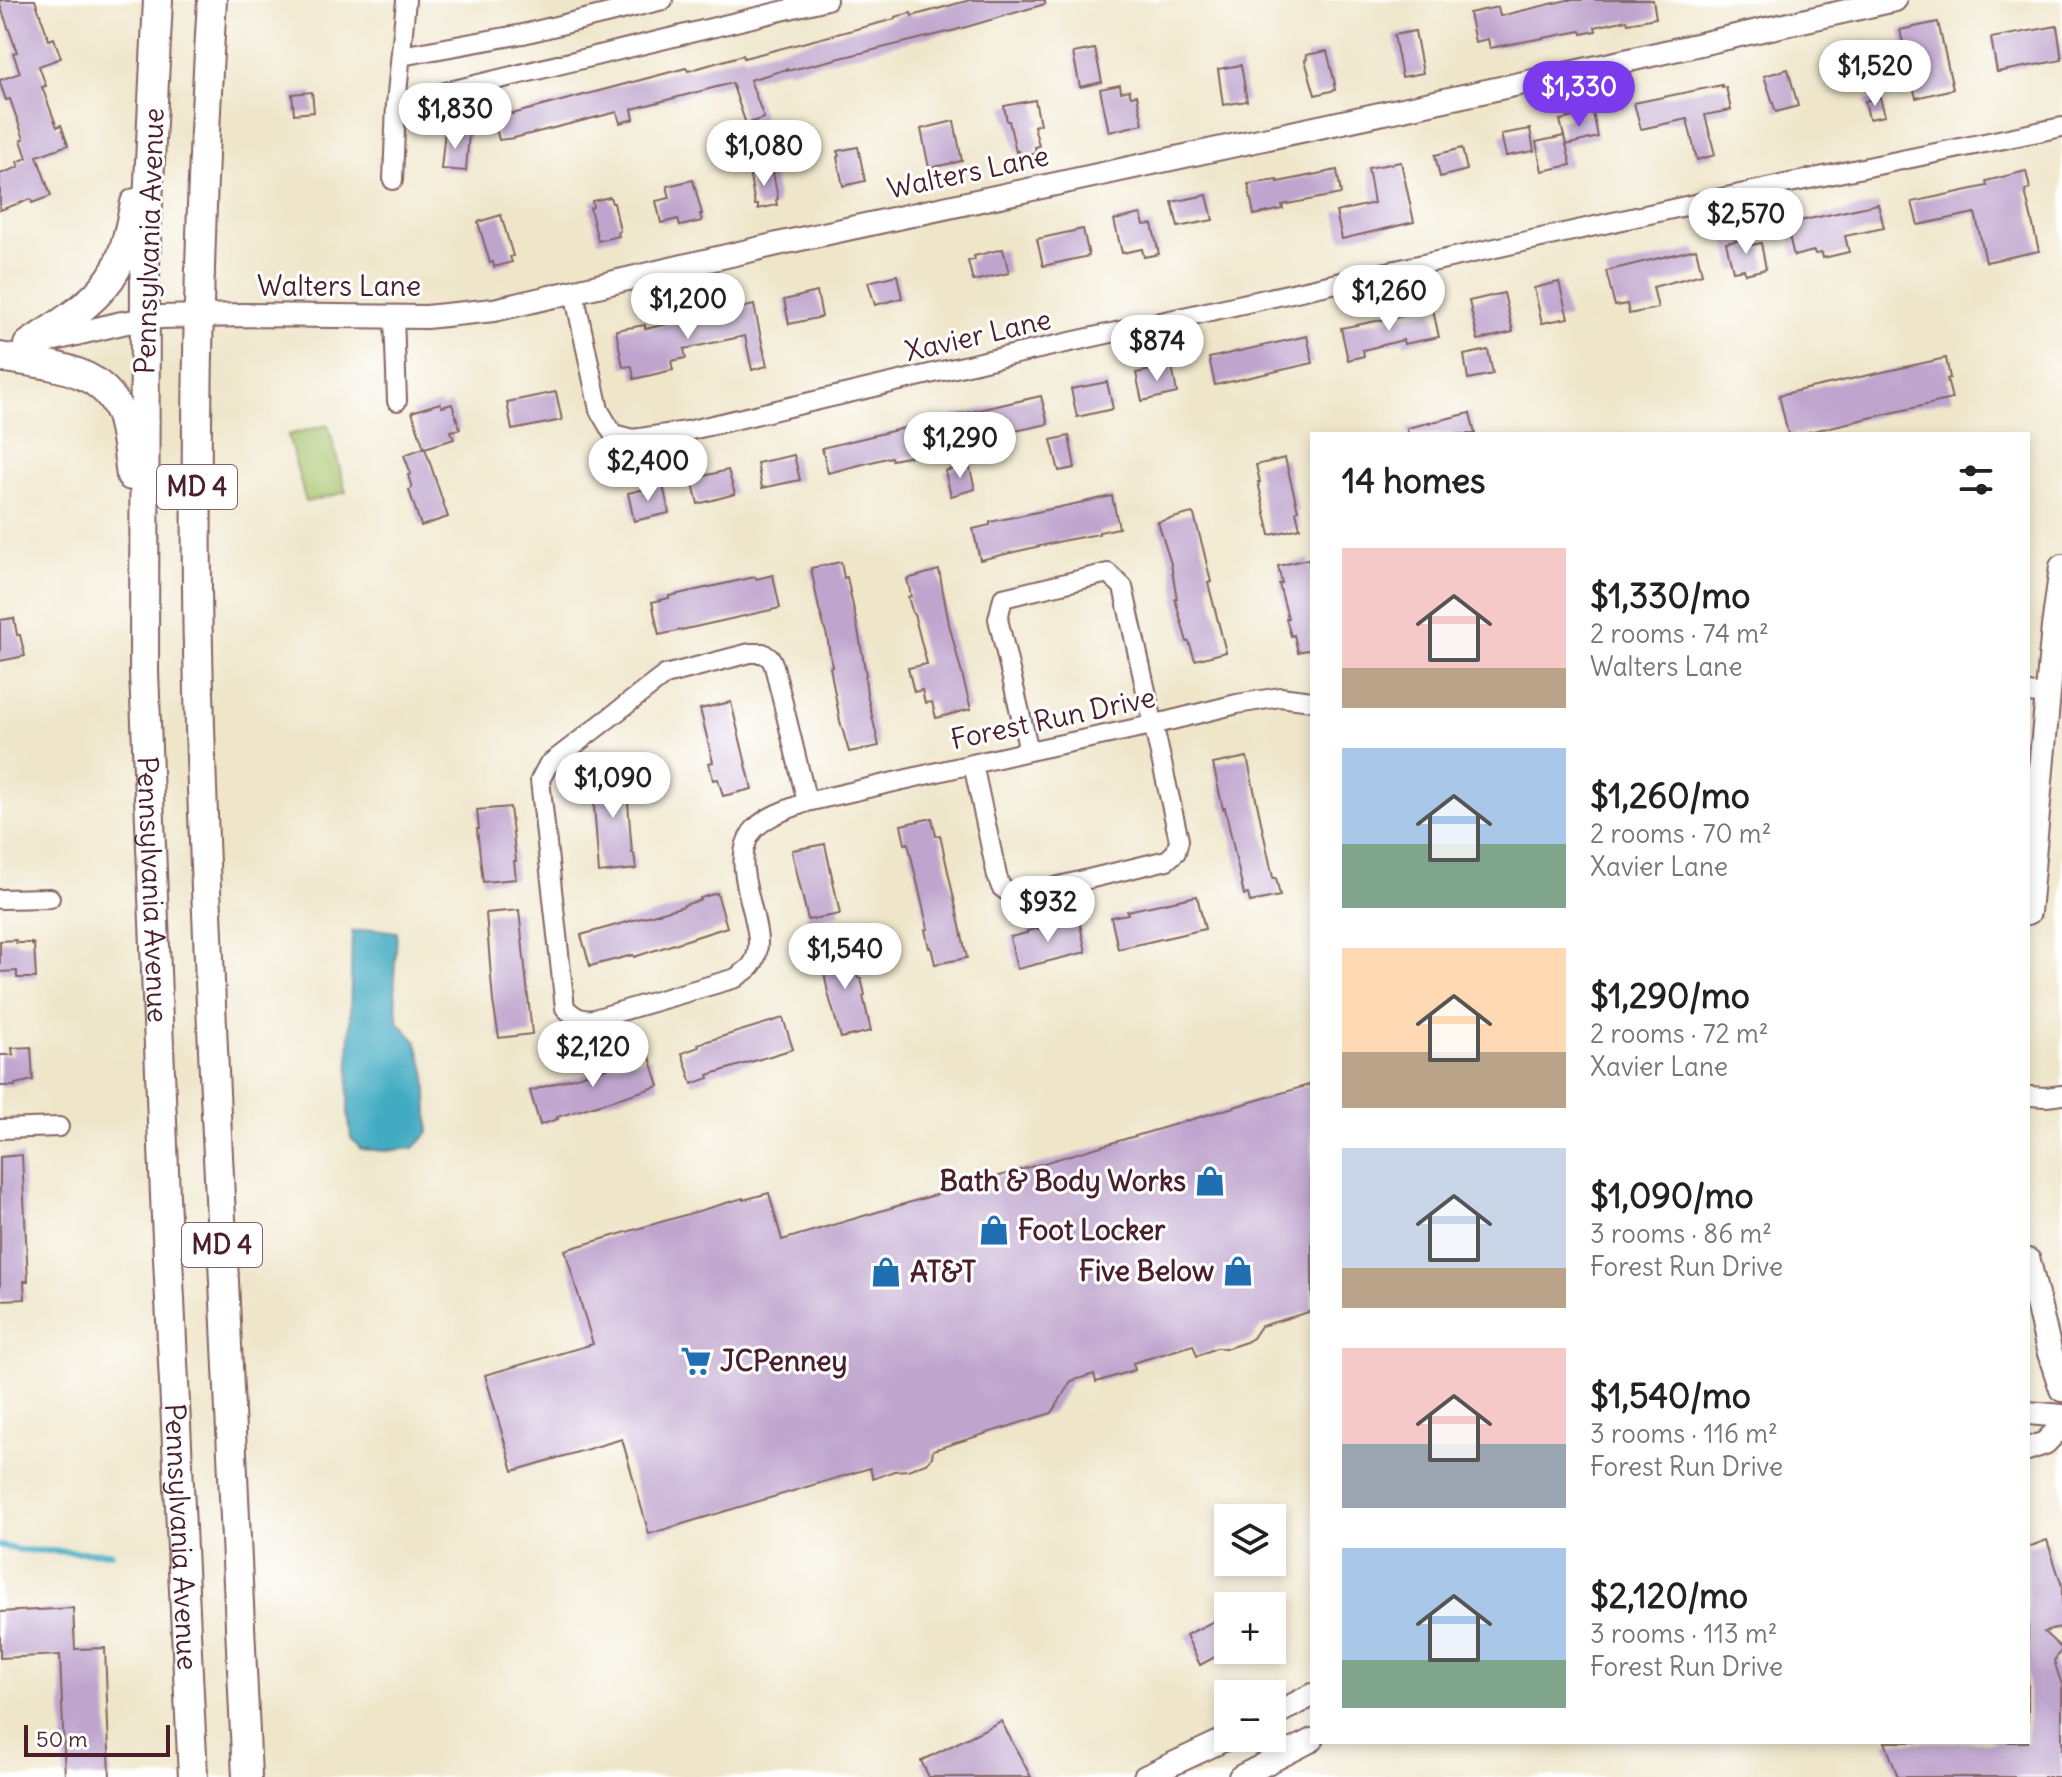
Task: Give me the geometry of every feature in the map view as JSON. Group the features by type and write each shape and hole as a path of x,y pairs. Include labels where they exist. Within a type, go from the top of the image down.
{"highway":[{"name":"Pennsylvania Avenue","path":"158,0 147,203 144,672 193,1777"},
{"name":"Pennsylvania Avenue","path":"212,0 199,316 197,524 200,729 247,1777"},
{"path":"28,345 91,300 116,268 127,241 152,124"},
{"path":"0,355 73,371 96,381 113,401 123,428 144,563"}],"main road":[{"path":"2030,868 2038,694 2058,627 2062,567"},
{"path":"2030,1269 2049,1350 2062,1389"}],"street":[{"path":"393,180 396,104 406,0"},
{"path":"401,56 523,34 663,0"},
{"path":"396,104 745,9 827,0"},
{"name":"Walters Lane","path":"0,355 28,345 145,319 199,316 426,317 494,310 782,243 1895,0"},
{"name":"Xavier Lane","path":"574,292 599,410 613,434 633,439 687,431 989,360 1769,187 2062,127"},
{"path":"394,317 397,401"},
{"path":"973,764 997,876 1001,887 1012,895 1167,860 1176,852 1179,840 1123,587 1108,573 1003,598 998,619 1029,751"},
{"name":"Forest Run Drive","path":"807,802 774,666 763,653 734,657 665,675 548,765 540,780 565,1008 584,1021 594,1019 736,978 751,966 758,940 745,875 745,849 753,831 785,810 807,802 1237,704 1280,697 1310,701"},
{"path":"0,899 50,898"},
{"path":"2030,1096 2062,1095"},
{"path":"0,1129 59,1127"},
{"path":"2030,1413 2062,1416"},
{"path":"2030,1448 2045,1443 2062,1426"},
{"path":"1286,1709 1310,1696"},
{"path":"1240,1777 1310,1741"},
{"path":"1145,1777 1214,1745"}],"green space":[{"path":"328,425 346,492 306,502 288,435"}],"water":[{"path":"375,929 397,932 394,978 398,1022 416,1041 426,1074 429,1132 414,1148 386,1151 361,1149 351,1138 348,1113 352,932"}],"building":[{"path":"0,0 35,0 49,40 54,38 61,58 39,66 46,86 42,87 57,127 61,125 68,145 37,156 51,196 32,203 31,199 0,210 0,174 19,167 17,162 27,158 10,99 6,100 0,83 0,80 20,73 13,53 17,52"},
{"path":"970,0 1045,0 1045,4 956,30 750,80 764,118 746,124 732,83 632,109 634,119 620,123 617,112 499,140 493,117 686,68 688,71 743,55 744,58"},
{"path":"1567,0 1653,0 1656,18 1628,23 1627,20 1595,27 1596,31 1582,34 1581,31 1490,48 1488,39 1475,42 1469,13 1498,7 1500,16"},
{"path":"1938,22 1953,89 1916,98 1900,30"},
{"path":"2057,26 2062,60 1997,72 1991,38"},
{"path":"1415,31 1423,73 1402,77 1394,35"},
{"path":"1095,49 1102,82 1080,87 1073,53"},
{"path":"1327,51 1335,90 1315,95 1306,55"},
{"path":"1867,52 1872,77 1831,84 1826,61"},
{"path":"1241,65 1247,101 1223,105 1218,69"},
{"path":"1788,69 1798,106 1776,112 1764,76"},
{"path":"1120,85 1121,92 1129,90 1131,96 1137,95 1143,124 1109,132 1100,89"},
{"path":"1722,85 1722,88 1726,87 1731,110 1705,115 1715,155 1697,160 1687,119 1641,129 1634,103"},
{"path":"312,92 314,112 294,114 292,94"},
{"path":"1880,97 1885,116 1869,119 1865,101"},
{"path":"1035,100 1040,124 1034,126 1039,146 1035,147 1036,153 1020,157 1004,106"},
{"path":"1593,113 1598,137 1566,145 1560,120"},
{"path":"954,121 962,161 929,168 921,129"},
{"path":"1530,129 1534,151 1506,156 1501,134"},
{"path":"445,130 469,132 466,171 441,169"},
{"path":"1564,136 1571,165 1542,171 1536,142"},
{"path":"858,147 865,181 843,186 837,151"},
{"path":"1462,148 1467,170 1440,177 1435,155"},
{"path":"1401,162 1414,222 1342,239 1336,212 1374,203 1368,168"},
{"path":"772,167 777,205 758,209 749,171"},
{"path":"1337,170 1341,194 1282,205 1283,209 1254,215 1248,184 1278,182"},
{"path":"2026,171 2030,189 2025,191 2039,251 1986,262 1975,213 1918,225 1912,202 1987,186 1986,181"},
{"path":"693,180 702,221 680,226 678,219 661,223 656,201 670,198 667,186"},
{"path":"1207,195 1213,220 1178,227 1172,202"},
{"path":"610,197 614,203 619,236 598,241 590,208 593,207 592,201"},
{"path":"1878,204 1884,228 1845,236 1849,252 1823,258 1822,253 1815,254 1814,251 1794,256 1786,224"},
{"path":"1141,214 1144,225 1152,224 1159,254 1144,257 1142,249 1122,253 1114,220"},
{"path":"501,215 513,256 510,257 512,262 494,267 493,262 490,263 478,222"},
{"path":"1083,229 1089,256 1043,266 1037,239"},
{"path":"1750,238 1752,245 1761,243 1766,269 1745,274 1744,269 1733,271 1726,243"},
{"path":"1003,249 1009,273 973,281 968,261 975,260 974,256"},
{"path":"1696,249 1702,274 1653,287 1658,308 1629,314 1627,304 1615,306 1606,271"},
{"path":"897,275 902,298 875,305 868,282"},
{"path":"1559,282 1568,318 1542,323 1534,288"},
{"path":"817,292 822,317 789,324 784,300"},
{"path":"1504,293 1513,332 1478,340 1469,301"},
{"path":"754,305 767,366 752,370 745,336 684,349 686,358 671,361 673,370 634,379 632,366 623,367 616,330 685,322"},
{"path":"1433,310 1439,337 1404,344 1403,340 1363,350 1364,356 1348,360 1341,328"},
{"path":"1307,336 1313,363 1215,385 1209,358"},
{"path":"1488,350 1493,374 1468,379 1464,355"},
{"path":"1946,358 1952,399 1809,432 1788,432 1779,395"},
{"path":"1172,366 1177,393 1142,401 1136,373"},
{"path":"1107,382 1113,409 1077,417 1071,389"},
{"path":"556,392 562,420 512,430 507,402"},
{"path":"1041,396 1048,424 958,443 952,416"},
{"path":"440,403 442,407 452,404 460,429 451,431 454,439 425,448 448,517 421,526 409,490 412,488 408,475 411,474 404,455 424,448 412,412"},
{"path":"1470,413 1475,432 1408,432 1407,428"},
{"path":"921,424 927,453 892,460 891,457 828,473 822,448"},
{"path":"1069,436 1075,468 1059,471 1051,440"},
{"path":"794,455 800,480 762,488 757,463"},
{"path":"1285,458 1300,528 1270,535 1256,465"},
{"path":"969,465 975,489 951,496 945,471"},
{"path":"728,470 735,494 698,504 692,479"},
{"path":"663,485 669,513 634,521 628,493"},
{"path":"1112,496 1119,528 980,560 973,529 990,525 990,522"},
{"path":"1192,513 1226,652 1195,660 1175,599 1171,564 1158,522"},
{"path":"1308,559 1310,649 1298,652 1294,635 1291,636 1278,566"},
{"path":"841,562 858,630 867,694 879,746 849,752 840,721 827,636 811,568"},
{"path":"939,570 971,709 936,718 932,702 925,703 922,690 914,692 908,668 927,664 908,597 911,596 907,579"},
{"path":"773,575 780,608 659,635 652,602"},
{"path":"14,618 25,656 0,661 0,620"},
{"path":"731,702 752,789 723,796 718,779 713,780 709,763 713,762 700,709"},
{"path":"1247,757 1273,878 1276,878 1280,896 1250,902 1248,894 1244,895 1213,764"},
{"path":"625,764 636,869 599,873 594,767"},
{"path":"510,807 516,879 483,882 477,810"},
{"path":"932,818 936,836 940,835 967,958 935,964 908,843 905,844 901,825"},
{"path":"825,844 840,914 808,920 792,852"},
{"path":"717,893 727,927 634,957 590,966 581,935 684,906"},
{"path":"1197,896 1205,929 1118,949 1111,917"},
{"path":"519,910 532,1034 499,1038 486,913"},
{"path":"1079,920 1086,952 1017,969 1010,937"},
{"path":"16,940 16,943 34,944 36,978 17,978 17,971 0,972 0,941"},
{"path":"851,944 871,1031 841,1038 820,951"},
{"path":"783,1018 793,1049 708,1075 709,1078 692,1084 682,1053 699,1047 698,1044"},
{"path":"31,1047 33,1080 15,1086 0,1086 0,1055 13,1055 12,1048"},
{"path":"650,1057 659,1086 540,1125 530,1091"},
{"path":"1310,1085 1310,1312 1261,1326 1253,1338 1228,1348 1216,1348 1197,1356 1193,1345 1133,1363 1135,1370 1096,1382 1094,1374 1071,1381 1052,1413 933,1450 928,1462 908,1470 894,1471 873,1479 870,1468 649,1534 622,1439 513,1471 485,1375 593,1344 565,1250 769,1193 782,1240"},
{"path":"22,1155 28,1281 24,1281 25,1299 0,1300 0,1157"},
{"path":"2047,1540 2062,1586 2062,1627 2044,1632 2062,1649 2054,1661 2062,1685 2062,1777 1898,1777 1886,1744 2030,1744 2030,1546"},
{"path":"73,1608 75,1649 105,1648 110,1777 65,1777 60,1655 0,1658 0,1612"},
{"path":"1214,1621 1214,1658 1200,1665 1186,1635"},
{"path":"1001,1721 1031,1777 929,1777 921,1761"}],"waterway":[{"path":"0,1546 20,1550 111,1553"}],"place":[{"name":"Bath & Body Works","path":"1210,1181"},
{"name":"Foot Locker","path":"994,1230"},
{"name":"Five Below","path":"1238,1271"},
{"name":"AT&T","path":"886,1272"},
{"name":"JCPenney","path":"696,1361"}]}
